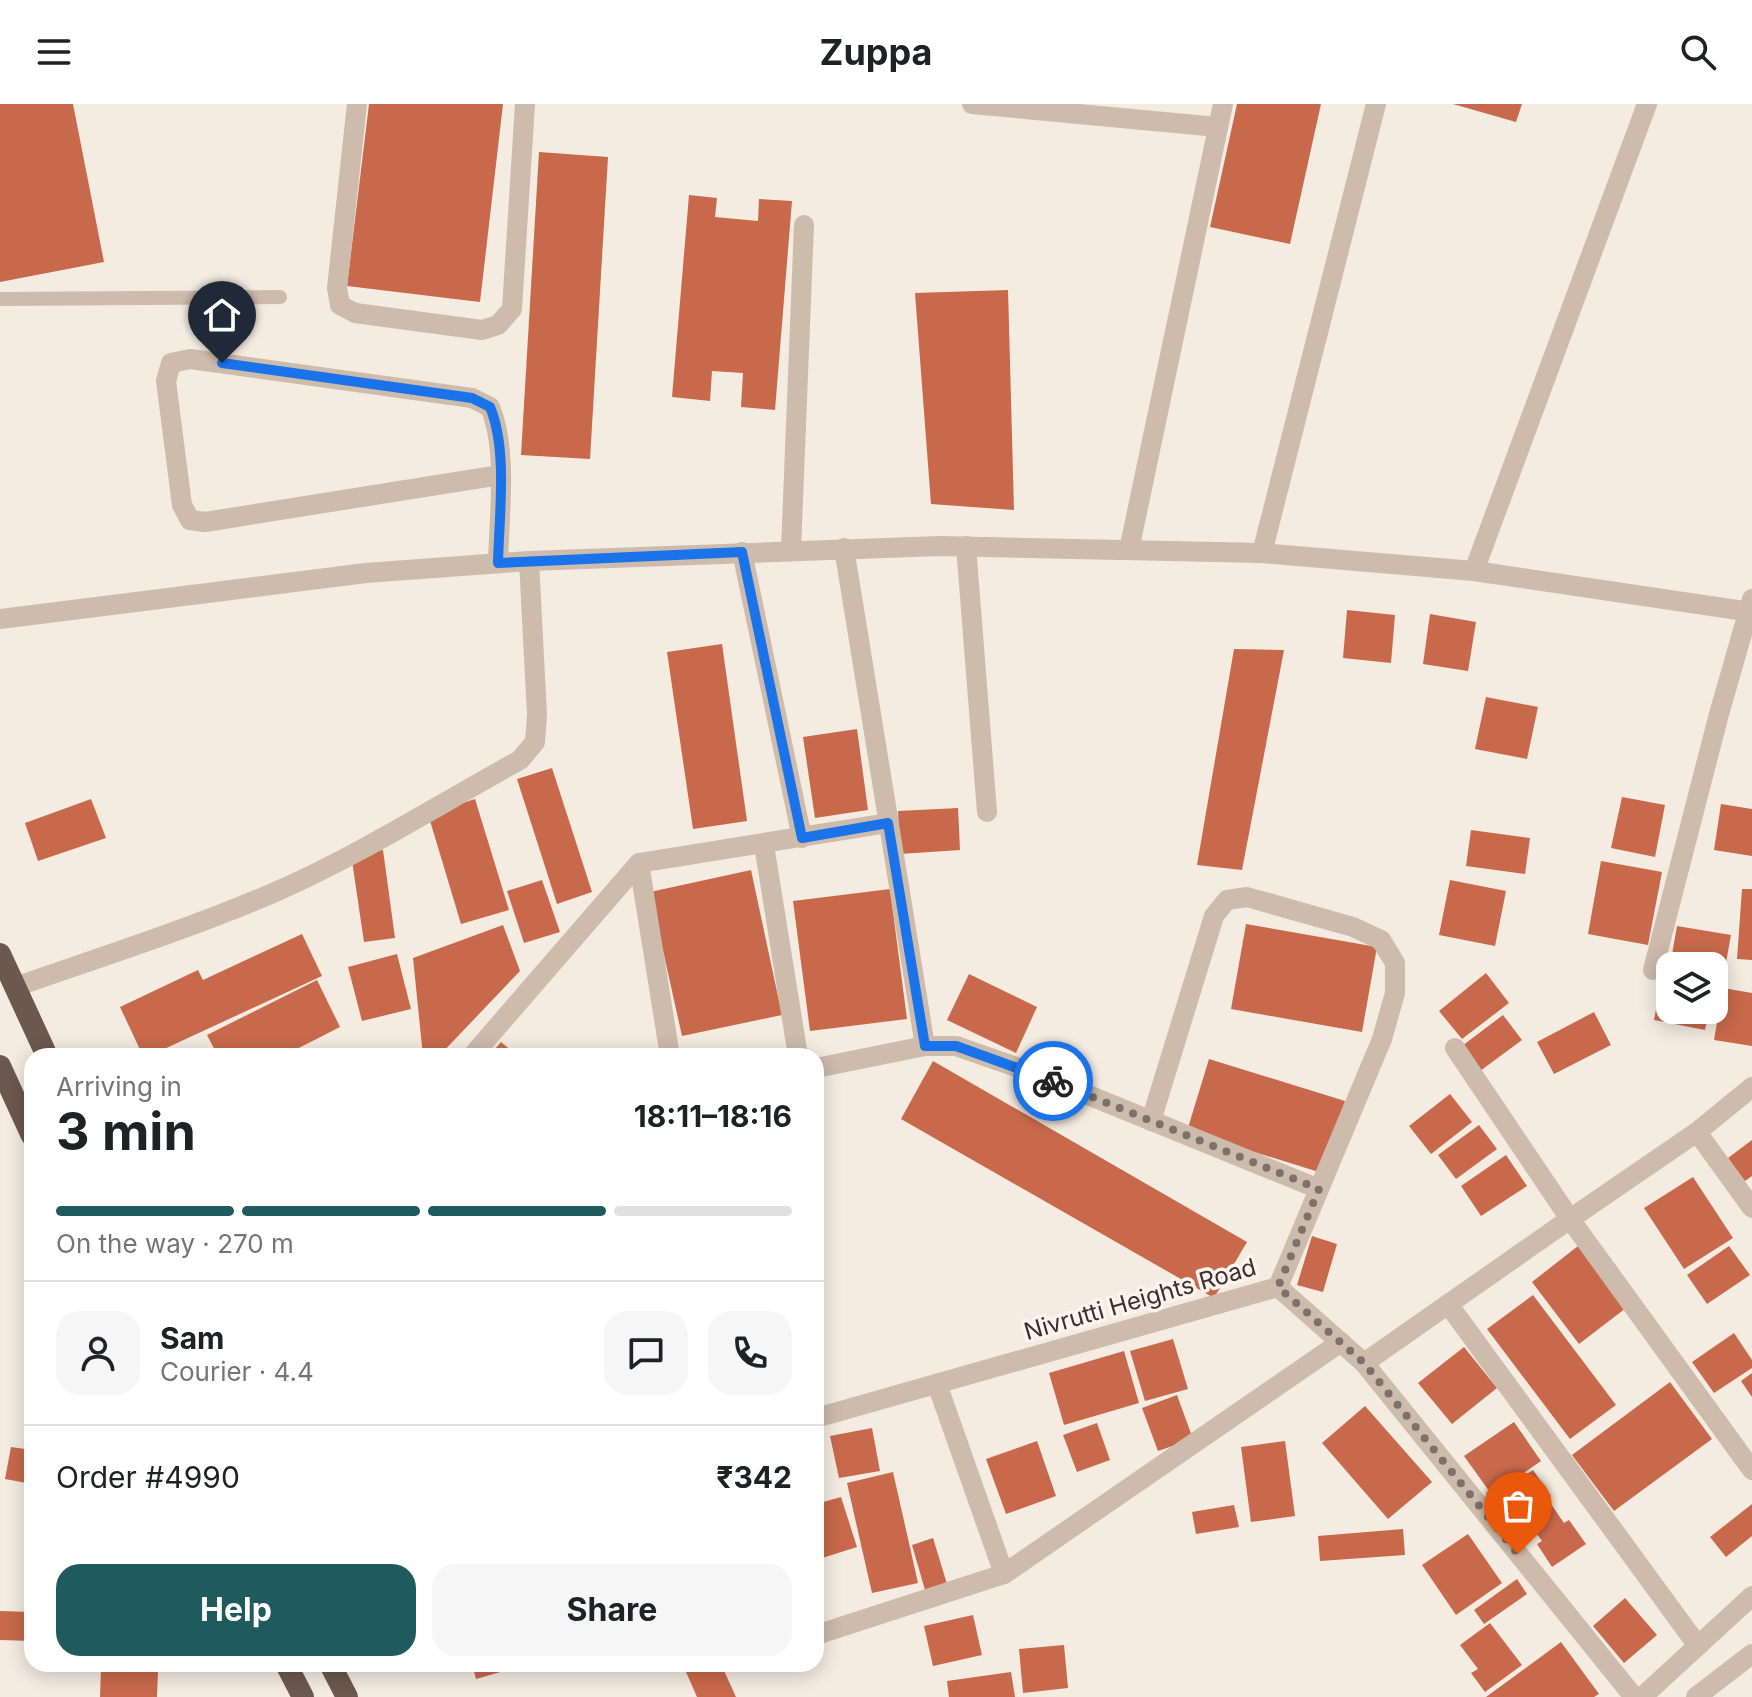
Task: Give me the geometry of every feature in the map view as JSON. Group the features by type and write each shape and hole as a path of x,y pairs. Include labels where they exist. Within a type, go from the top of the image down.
{"highway":[{"path":"0,954 43,1048"},
{"path":"0,1066 24,1118"},
{"path":"290,1672 303,1697"},
{"path":"334,1672 347,1697"}],"street":[{"path":"357,104 337,288 340,305 355,313 482,330 498,325 512,309 525,104"},
{"path":"972,104 1218,127"},
{"path":"1129,550 1223,104"},
{"path":"1262,553 1376,104"},
{"path":"1474,571 1647,104"},
{"path":"791,550 804,225"},
{"path":"498,563 500,475 497,423 490,407 472,398 190,359 171,363 166,381 182,505 190,520 205,522 500,475"},
{"path":"966,546 987,812"},
{"path":"0,619 366,573 498,563 844,548 966,546 1262,553 1474,571 1750,607 1653,970"},
{"path":"844,548 925,1046"},
{"path":"742,552 802,838"},
{"path":"15,987 274,892 330,865 520,760 535,742 537,715 529,561"},
{"path":"479,1048 639,863 888,823"},
{"path":"764,845 797,1048"},
{"path":"639,863 669,1048"},
{"path":"1151,1121 1214,916 1227,900 1247,897 1353,927 1381,940 1395,963 1395,993 1382,1039 1278,1287"},
{"path":"824,1066 925,1046 956,1046 983,1054 1319,1189"},
{"path":"1455,1048 1570,1219 1752,1470"},
{"path":"1364,1363 1697,1132 1752,1087"},
{"path":"1697,1132 1752,1208"},
{"name":"Nivrutti Heights Road","path":"824,1416 1278,1287 1364,1363 1634,1697"},
{"path":"1448,1304 1698,1646"},
{"path":"824,1632 1004,1574 1341,1342"},
{"path":"937,1384 1004,1574"},
{"path":"1642,1697 1752,1596"},
{"path":"1696,1697 1752,1654"}],"lane":[{"path":"0,299 280,297"}],"building":[{"path":"0,104 73,104 104,262 0,282"},
{"path":"369,104 503,104 480,302 347,286"},
{"path":"1237,104 1321,104 1290,244 1210,227"},
{"path":"1453,104 1522,104 1516,122"},
{"path":"539,152 608,157 590,459 521,455"},
{"path":"689,195 717,198 715,217 758,221 759,199 792,201 775,410 741,407 743,373 712,371 710,401 672,397"},
{"path":"1008,290 1014,510 931,504 915,293"},
{"path":"1347,610 1395,615 1391,663 1343,658"},
{"path":"1430,614 1476,622 1468,671 1423,664"},
{"path":"722,644 747,821 693,829 667,652"},
{"path":"1234,649 1284,650 1242,870 1197,865"},
{"path":"1486,697 1538,707 1527,759 1475,749"},
{"path":"857,729 868,810 815,818 803,737"},
{"path":"552,768 592,892 557,904 517,779"},
{"path":"1622,797 1665,805 1655,857 1611,848"},
{"path":"91,799 106,838 38,861 25,823"},
{"path":"475,799 509,910 461,924 428,814"},
{"path":"1721,804 1752,809 1752,856 1714,850"},
{"path":"958,808 960,850 900,854 898,811"},
{"path":"1471,830 1530,838 1525,874 1466,866"},
{"path":"383,850 395,938 364,942 351,854"},
{"path":"1601,861 1662,872 1648,945 1588,934"},
{"path":"751,870 782,1015 682,1036 650,892"},
{"path":"542,880 560,932 524,943 507,891"},
{"path":"1450,880 1506,891 1495,946 1439,935"},
{"path":"890,889 907,1019 810,1031 793,901"},
{"path":"1742,889 1752,889 1752,960 1737,959"},
{"path":"1246,924 1377,947 1362,1032 1231,1009"},
{"path":"503,925 520,971 447,1048 422,1048 413,958"},
{"path":"1677,926 1731,935 1728,952 1672,952"},
{"path":"302,934 322,976 166,1048 139,1048 120,1007 198,970 203,980"},
{"path":"397,954 411,1009 362,1021 348,967"},
{"path":"1486,973 1509,1003 1462,1039 1439,1011"},
{"path":"969,974 1037,1007 1016,1053 947,1020"},
{"path":"317,980 340,1027 299,1048 214,1048 207,1035"},
{"path":"1728,989 1752,993 1752,1046 1714,1040 1717,1024 1728,1024"},
{"path":"1594,1012 1611,1045 1554,1074 1537,1042"},
{"path":"1503,1015 1522,1040 1476,1074 1458,1049"},
{"path":"1674,1024 1706,1024 1705,1030"},
{"path":"1209,1059 1345,1101 1322,1173 1187,1131"},
{"path":"933,1061 1247,1242 1214,1298 901,1119"},
{"path":"1450,1094 1472,1122 1431,1154 1409,1126"},
{"path":"1479,1125 1497,1149 1456,1179 1438,1155"},
{"path":"1752,1140 1752,1176 1745,1181 1728,1158"},
{"path":"1506,1155 1527,1186 1481,1216 1461,1186"},
{"path":"1693,1177 1733,1238 1684,1269 1644,1208"},
{"path":"1312,1236 1337,1244 1323,1292 1297,1285"},
{"path":"1578,1246 1626,1308 1579,1344 1532,1282"},
{"path":"1729,1246 1750,1275 1707,1304 1687,1275"},
{"path":"1533,1295 1616,1405 1570,1439 1487,1329"},
{"path":"1734,1333 1752,1360 1752,1368 1714,1393 1692,1362"},
{"path":"1173,1339 1188,1389 1145,1401 1130,1351"},
{"path":"1464,1347 1497,1388 1452,1424 1418,1383"},
{"path":"1124,1351 1139,1403 1064,1425 1049,1373"},
{"path":"1752,1373 1752,1397 1741,1381"},
{"path":"1670,1382 1712,1439 1614,1511 1572,1455"},
{"path":"1177,1395 1193,1439 1158,1451 1142,1408"},
{"path":"1365,1406 1432,1482 1388,1519 1322,1443"},
{"path":"1514,1422 1541,1461 1492,1495 1464,1456"},
{"path":"1097,1423 1110,1460 1077,1472 1063,1435"},
{"path":"872,1428 880,1471 839,1478 830,1436"},
{"path":"1037,1441 1056,1496 1006,1514 986,1459"},
{"path":"1285,1441 1295,1516 1251,1522 1241,1447"},
{"path":"11,1447 24,1449 24,1483 5,1479"},
{"path":"1533,1470 1551,1496 1515,1521 1497,1495"},
{"path":"893,1472 918,1583 872,1593 847,1483"},
{"path":"841,1497 857,1547 824,1557 824,1502"},
{"path":"1551,1504 1564,1523 1569,1520 1586,1544 1552,1567 1537,1544 1542,1541 1527,1520"},
{"path":"1752,1504 1752,1536 1726,1557 1710,1537"},
{"path":"1234,1505 1239,1527 1196,1534 1192,1512"},
{"path":"1403,1529 1405,1555 1320,1561 1318,1536"},
{"path":"1468,1534 1502,1583 1456,1615 1422,1565"},
{"path":"933,1538 947,1584 925,1590 912,1545"},
{"path":"1517,1579 1527,1594 1484,1624 1474,1610"},
{"path":"1625,1598 1657,1635 1624,1663 1593,1626"},
{"path":"0,1611 24,1612 24,1641 0,1640"},
{"path":"973,1615 982,1655 933,1666 924,1626"},
{"path":"1490,1623 1522,1665 1485,1692 1471,1673 1478,1669 1460,1645"},
{"path":"1561,1642 1599,1694 1594,1697 1486,1697"},
{"path":"1064,1645 1068,1688 1023,1693 1019,1649"},
{"path":"101,1672 158,1672 157,1697 100,1697"},
{"path":"474,1672 500,1672 476,1679"},
{"path":"686,1672 725,1672 736,1697 697,1697"},
{"path":"1011,1672 1015,1697 949,1697 947,1681"}],"way so far":[{"path":"1053,1081 1319,1189 1278,1287 1364,1363 1518,1554"}],"route":[{"path":"222,363 472,398 490,407 497,423 500,475 498,563 742,552 802,838 888,823 925,1046 956,1046 1053,1081"}]}
